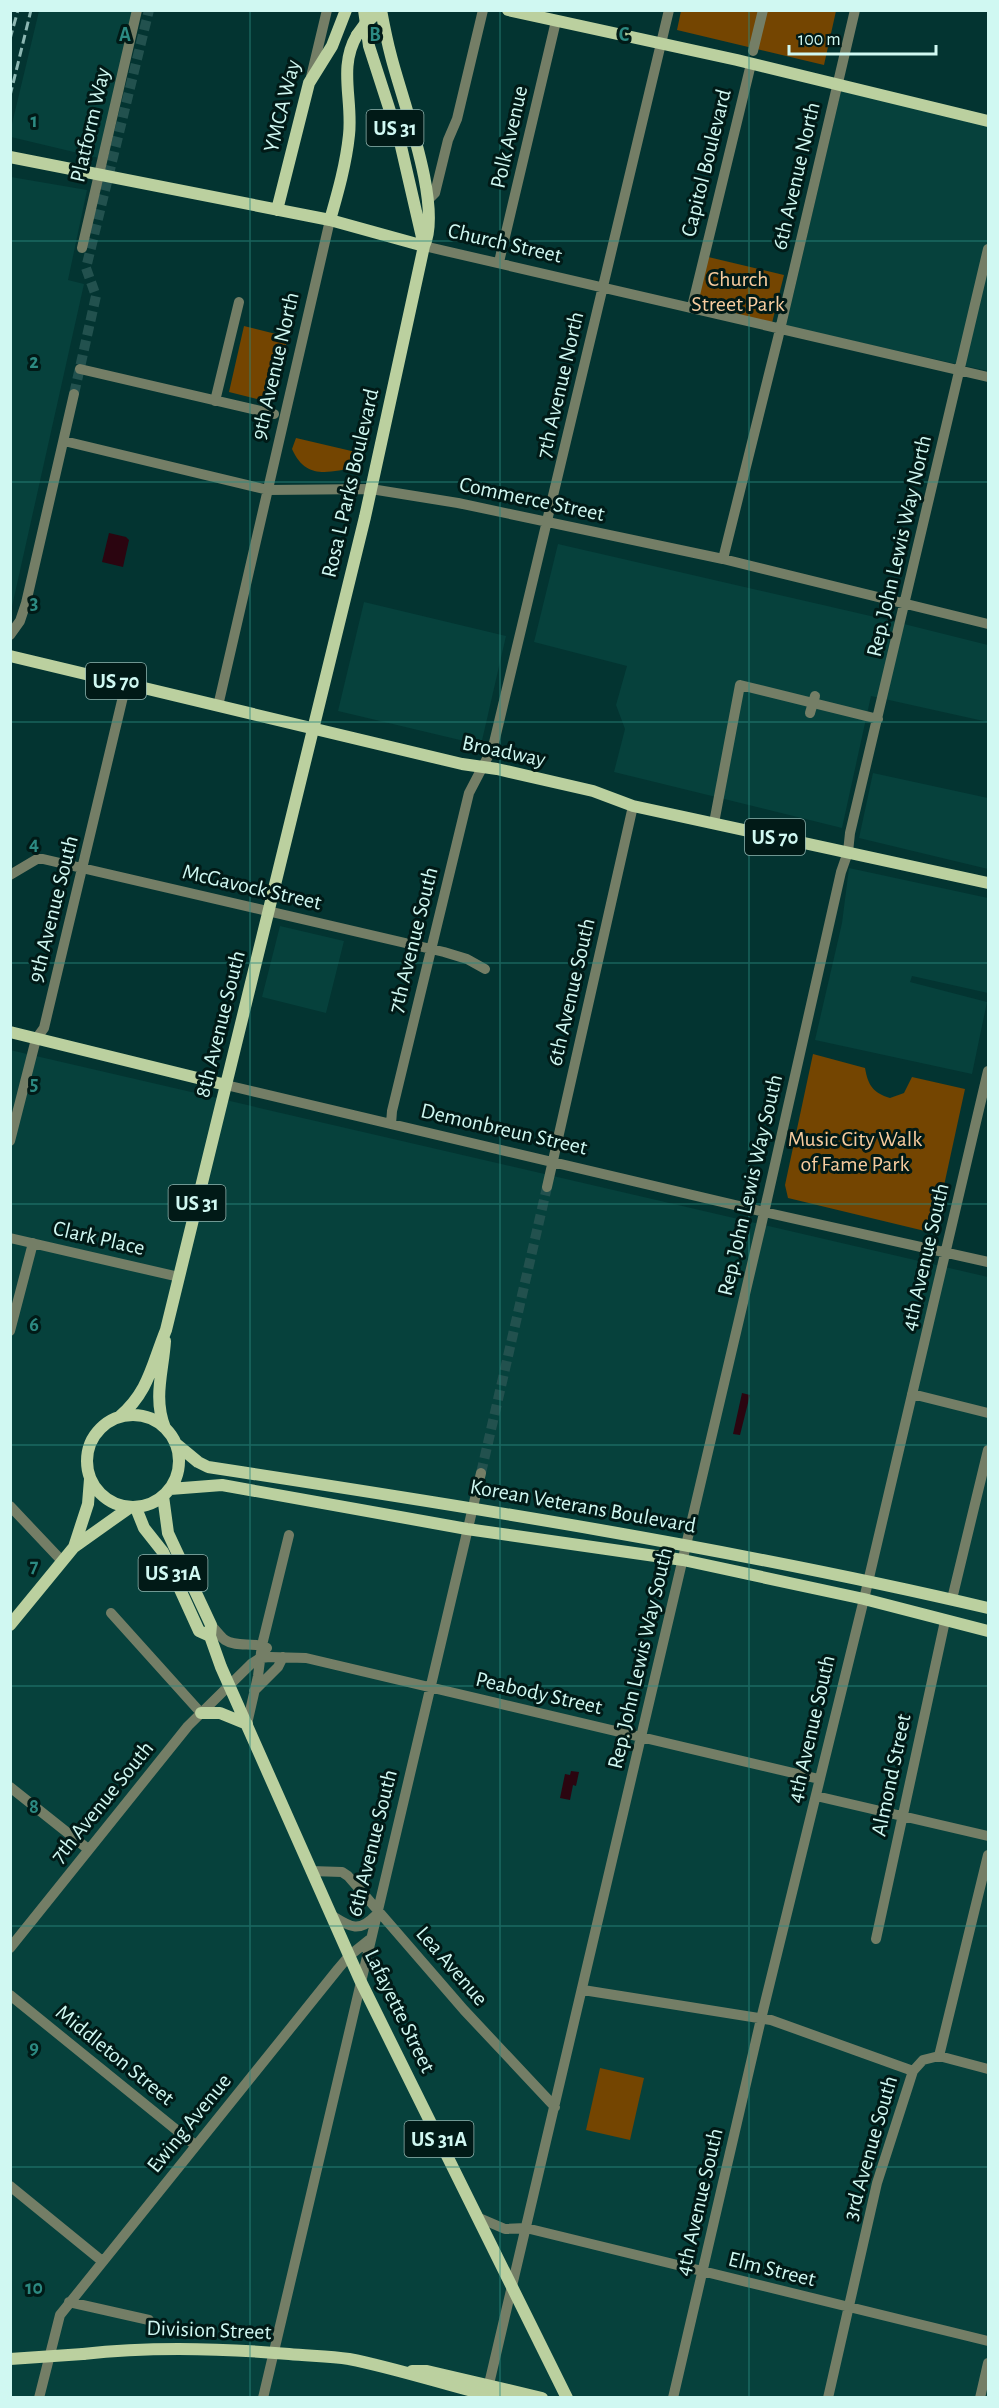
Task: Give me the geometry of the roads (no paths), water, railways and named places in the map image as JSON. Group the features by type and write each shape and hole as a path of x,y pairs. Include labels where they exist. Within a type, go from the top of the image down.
{"main road":[{"path":"309,83 332,46 346,10"},
{"name":"Rosa L Parks Boulevard","path":"364,10 369,46 400,142 424,246"},
{"name":"Rosa L Parks Boulevard","path":"314,728 429,230 420,155 380,10"},
{"name":"9th Avenue North","path":"330,220 344,168 349,133 347,67 352,44 365,24 380,10"},
{"path":"508,10 661,45 753,52 838,84 988,121"},
{"name":"YMCA Way","path":"277,210 309,83"},
{"name":"Church Street","path":"10,157 330,220 424,246"},
{"name":"Broadway","path":"10,656 462,764 593,791 633,806 988,883"},
{"name":"8th Avenue South","path":"119,1417 132,1405 147,1385 166,1330 314,728"},
{"name":"Demonbreun Street","path":"10,1032 226,1085"},
{"name":"8th Avenue South","path":"165,1428 158,1399 164,1368 166,1330"},
{"path":"119,1417 144,1416 165,1428"},
{"name":"US 31","path":"74,1547 88,1504 89,1446 100,1428 119,1417"},
{"name":"US 31","path":"165,1428 175,1443"},
{"path":"167,1492 178,1469 175,1443"},
{"name":"Korean Veterans Boulevard","path":"175,1443 198,1462 208,1467 472,1508 686,1546 868,1580 988,1608"},
{"path":"90,1478 105,1498 132,1508"},
{"name":"Korean Veterans Boulevard","path":"167,1492 222,1485 467,1529 683,1560 864,1599 988,1631"},
{"name":"US 31","path":"10,1625 74,1547 132,1508 148,1504 167,1492"},
{"name":"Lafayette Street","path":"167,1492 168,1533 210,1631 229,1685 311,1871 360,1980 567,2397"},
{"name":"Lafayette Street","path":"132,1508 163,1552 199,1631 210,1631"},
{"path":"201,1713 220,1713 247,1724"},
{"name":"Division Street","path":"10,2359 163,2348 224,2348 342,2358 405,2372 427,2380 487,2392 542,2397"},
{"name":"Division Street","path":"487,2392 500,2397"}],"street":[{"name":"Platform Way","path":"82,248 137,10"},
{"name":"YMCA Way","path":"309,83 327,10"},
{"path":"427,201 435,194 448,140 457,119 483,10"},
{"name":"7th Avenue North","path":"482,767 493,747 669,10"},
{"name":"Capitol Boulevard","path":"692,307 763,10"},
{"name":"6th Avenue North","path":"723,559 855,10"},
{"name":"Polk Avenue","path":"499,262 556,21"},
{"name":"9th Avenue North","path":"218,706 330,220"},
{"name":"Church Street","path":"424,246 988,377"},
{"name":"Rep. John Lewis Way North","path":"848,852 850,833 988,249"},
{"path":"215,401 240,302"},
{"path":"80,369 274,414"},
{"path":"10,635 20,621 26,603 74,394"},
{"name":"Commerce Street","path":"64,441 268,490 371,489 458,503 723,559 988,624"},
{"name":"9th Avenue South","path":"10,1141 36,1039 44,1028 126,684"},
{"path":"714,824 740,685 878,719"},
{"path":"810,713 814,696"},
{"name":"7th Avenue South","path":"391,1124 392,1111 469,793 482,767"},
{"name":"6th Avenue South","path":"547,1187 633,806"},
{"name":"Rep. John Lewis Way South","path":"487,2392 583,1990 841,872 848,852"},
{"name":"McGavock Street","path":"10,875 37,859 43,859 431,949 467,959 485,969"},
{"name":"4th Avenue South","path":"673,2397 988,1071"},
{"name":"Demonbreun Street","path":"226,1085 764,1212 988,1262"},
{"name":"Clark Place","path":"10,1238 179,1277"},
{"path":"10,1331 33,1244"},
{"path":"912,1394 988,1413"},
{"path":"952,1599 988,1450"},
{"name":"6th Avenue South","path":"262,2397 480,1473"},
{"path":"10,1506 62,1561"},
{"path":"247,1724 262,1645 289,1534"},
{"path":"111,1613 201,1713"},
{"name":"Almond Street","path":"876,1939 945,1621"},
{"name":"Peabody Street","path":"210,1631 232,1643 262,1645 283,1657"},
{"path":"254,1691 278,1667 283,1657"},
{"path":"229,1685 260,1658"},
{"name":"Peabody Street","path":"260,1658 306,1658 819,1779"},
{"name":"7th Avenue South","path":"10,1948 88,1849 201,1713 229,1685"},
{"path":"10,1787 88,1849"},
{"path":"816,1796 988,1836"},
{"path":"988,1855 939,2056 988,2069"},
{"name":"Lea Avenue","path":"311,1871 342,1872 348,1876 376,1913 555,2107"},
{"path":"331,1915 355,1928 364,1926 376,1913"},
{"name":"Ewing Avenue","path":"39,2397 60,2315 69,2302 349,1956 369,1940"},
{"path":"583,1990 761,2019 820,2037 913,2071"},
{"name":"Middleton Street","path":"10,1995 195,2145"},
{"name":"3rd Avenue South","path":"828,2397 878,2183 913,2071 923,2060 939,2056"},
{"path":"10,2186 102,2261"},
{"name":"Elm Street","path":"477,2217 505,2229 526,2228 988,2341"},
{"path":"69,2302 149,2320"},
{"path":"980,2397 988,2363"}],"tunnel":[{"path":"74,394 96,296 86,268 149,10"},
{"path":"481,1473 547,1187"}],"railway":[{"path":"10,39 18,10"},
{"path":"10,96 31,10"}],"park label":[{"name":"Church Street Park","path":"738,292"},
{"name":"Music City Walk of Fame Park","path":"855,1152"}]}
